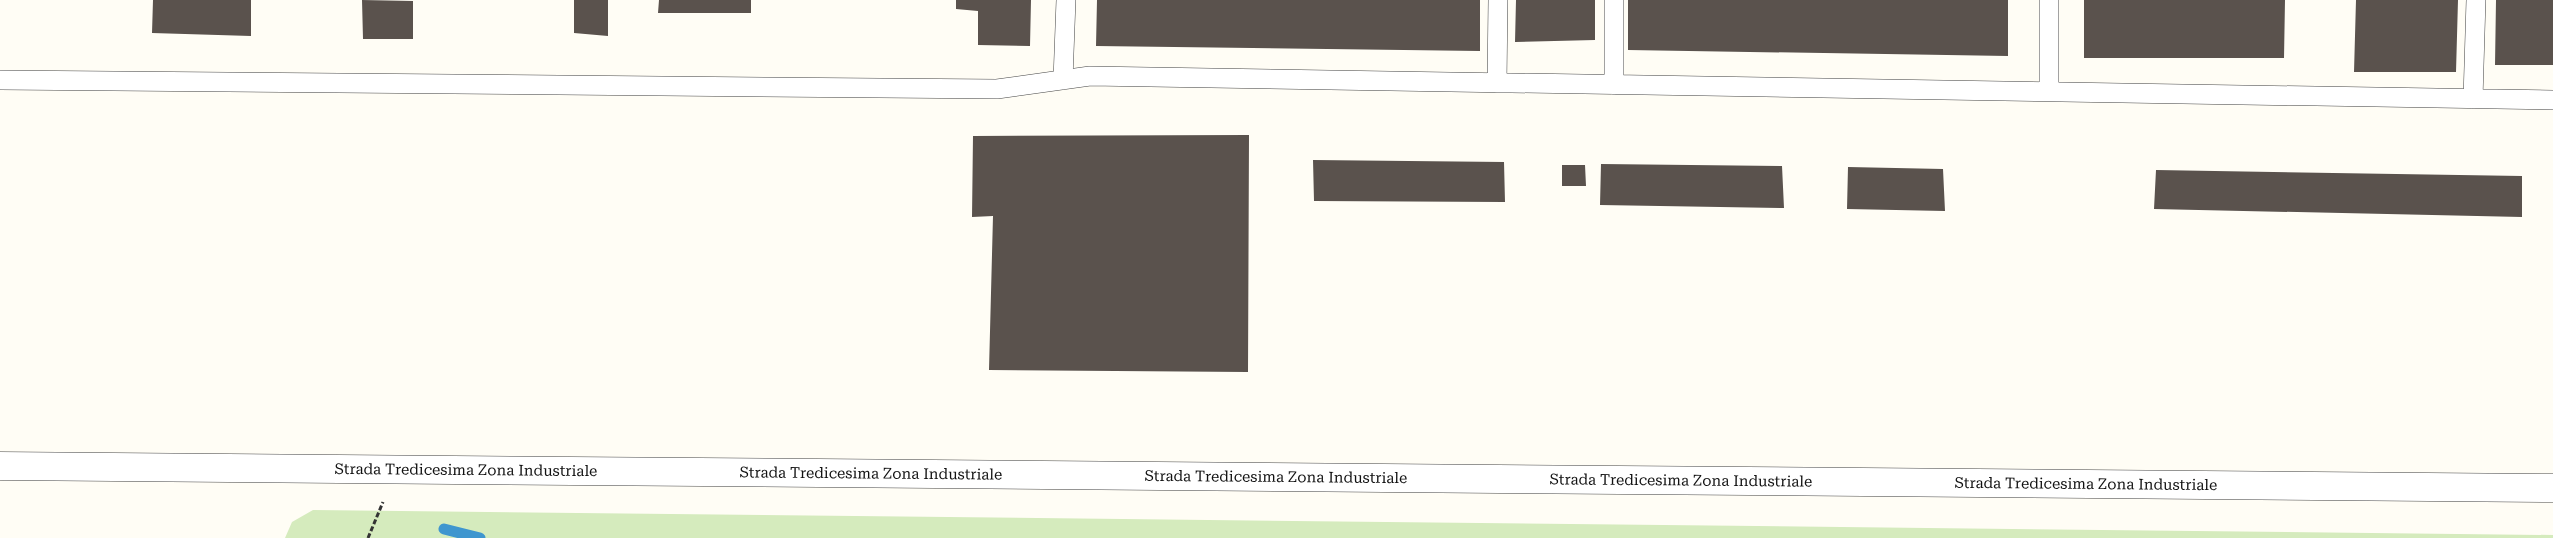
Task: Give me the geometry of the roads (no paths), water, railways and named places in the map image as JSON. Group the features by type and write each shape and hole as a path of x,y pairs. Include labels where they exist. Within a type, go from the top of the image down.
{"street":[{"name":"Strada Tredicesima Zona Industriale","path":"0,466 396,471 2553,488"}],"lane":[{"path":"1063,80 1066,0"},
{"path":"1496,83 1498,0"},
{"path":"1614,0 1614,85"},
{"path":"2049,0 2049,92"},
{"path":"2473,99 2476,0"},
{"path":"0,80 997,90 1090,76 2553,100"}],"waterway":[{"path":"444,529 480,538"}]}
